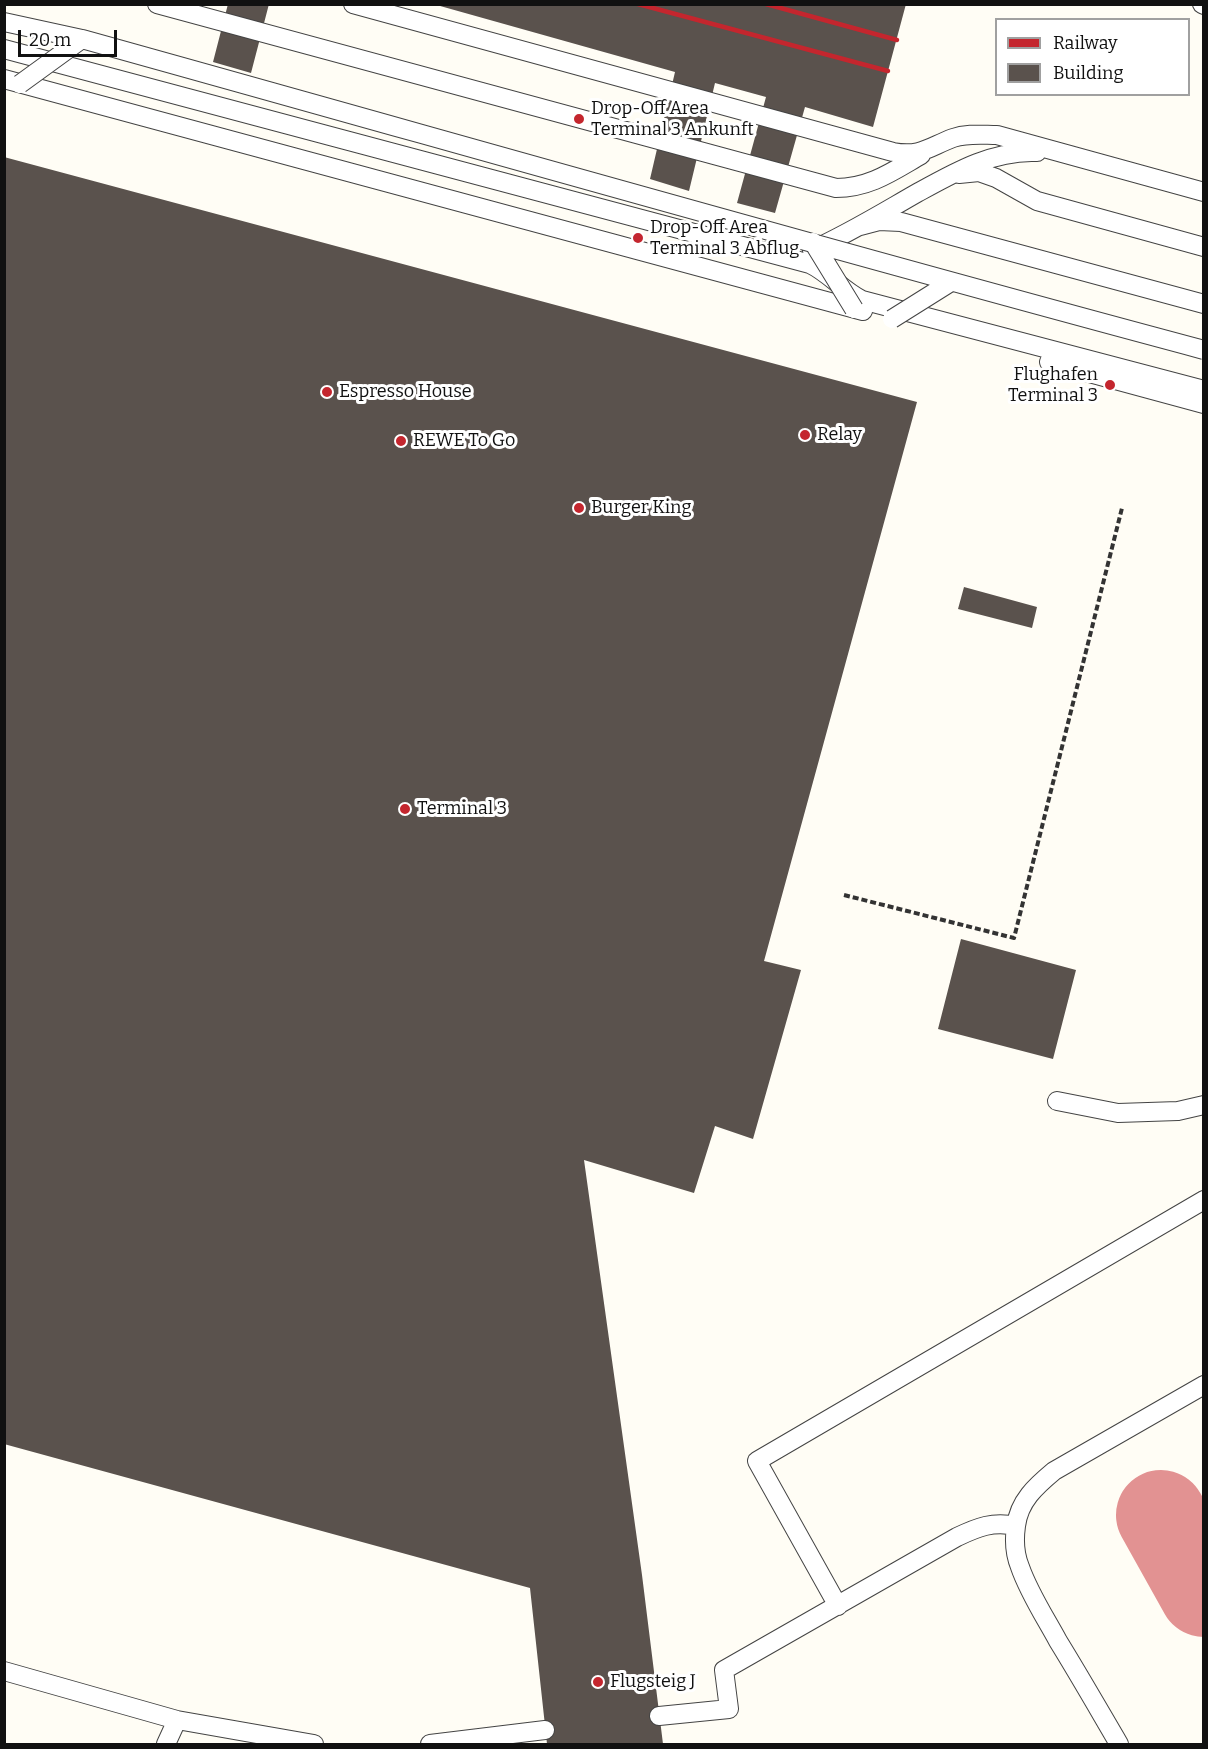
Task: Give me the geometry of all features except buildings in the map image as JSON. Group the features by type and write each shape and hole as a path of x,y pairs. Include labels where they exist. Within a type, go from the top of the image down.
{"lane":[{"path":"157,4 836,188 854,188 871,183 955,137 997,135 1203,192"},
{"path":"353,4 893,152 921,153 934,148"},
{"path":"4,22 82,39 951,282 1203,350"},
{"path":"12,82 82,39"},
{"path":"4,49 810,264 850,294 862,300 1203,390"},
{"path":"12,82 1203,404"},
{"path":"769,254 789,255 808,251 860,226 951,174 981,161 1023,151 1059,153"},
{"path":"951,174 979,172 1011,185 1037,201 1203,247"},
{"path":"860,226 879,221 901,222 1203,304"},
{"path":"813,242 854,309"},
{"path":"892,319 951,282"},
{"path":"1057,1101 1118,1113 1178,1111 1203,1105"},
{"path":"838,1606 757,1461 1203,1200"},
{"path":"1119,1744 1028,1586 1016,1551 1016,1526 1021,1508 1034,1488 1054,1471 1203,1385"},
{"path":"659,1716 729,1709 724,1670 977,1527 991,1524 1016,1526"},
{"path":"4,1671 177,1719 314,1744"},
{"path":"166,1744 177,1719"},
{"path":"430,1744 472,1742 545,1730"}],"path":[{"path":"844,895 1014,938 1122,508"}],"taxiway":[{"path":"1161,1515 1204,1592"}],"railway":[{"path":"638,4 888,71"},
{"path":"766,4 897,40"}],"place":[{"name":"Drop-Off Area Terminal 3 Ankunft","path":"579,119"},
{"name":"Drop-Off Area Terminal 3 Abflug","path":"638,238"},
{"name":"Flughafen Terminal 3","path":"1110,385"},
{"name":"Espresso House","path":"327,392"},
{"name":"Relay","path":"805,435"},
{"name":"REWE To Go","path":"401,441"},
{"name":"Burger King","path":"579,508"},
{"name":"Terminal 3","path":"405,809"},
{"name":"Flugsteig J","path":"598,1682"}]}
